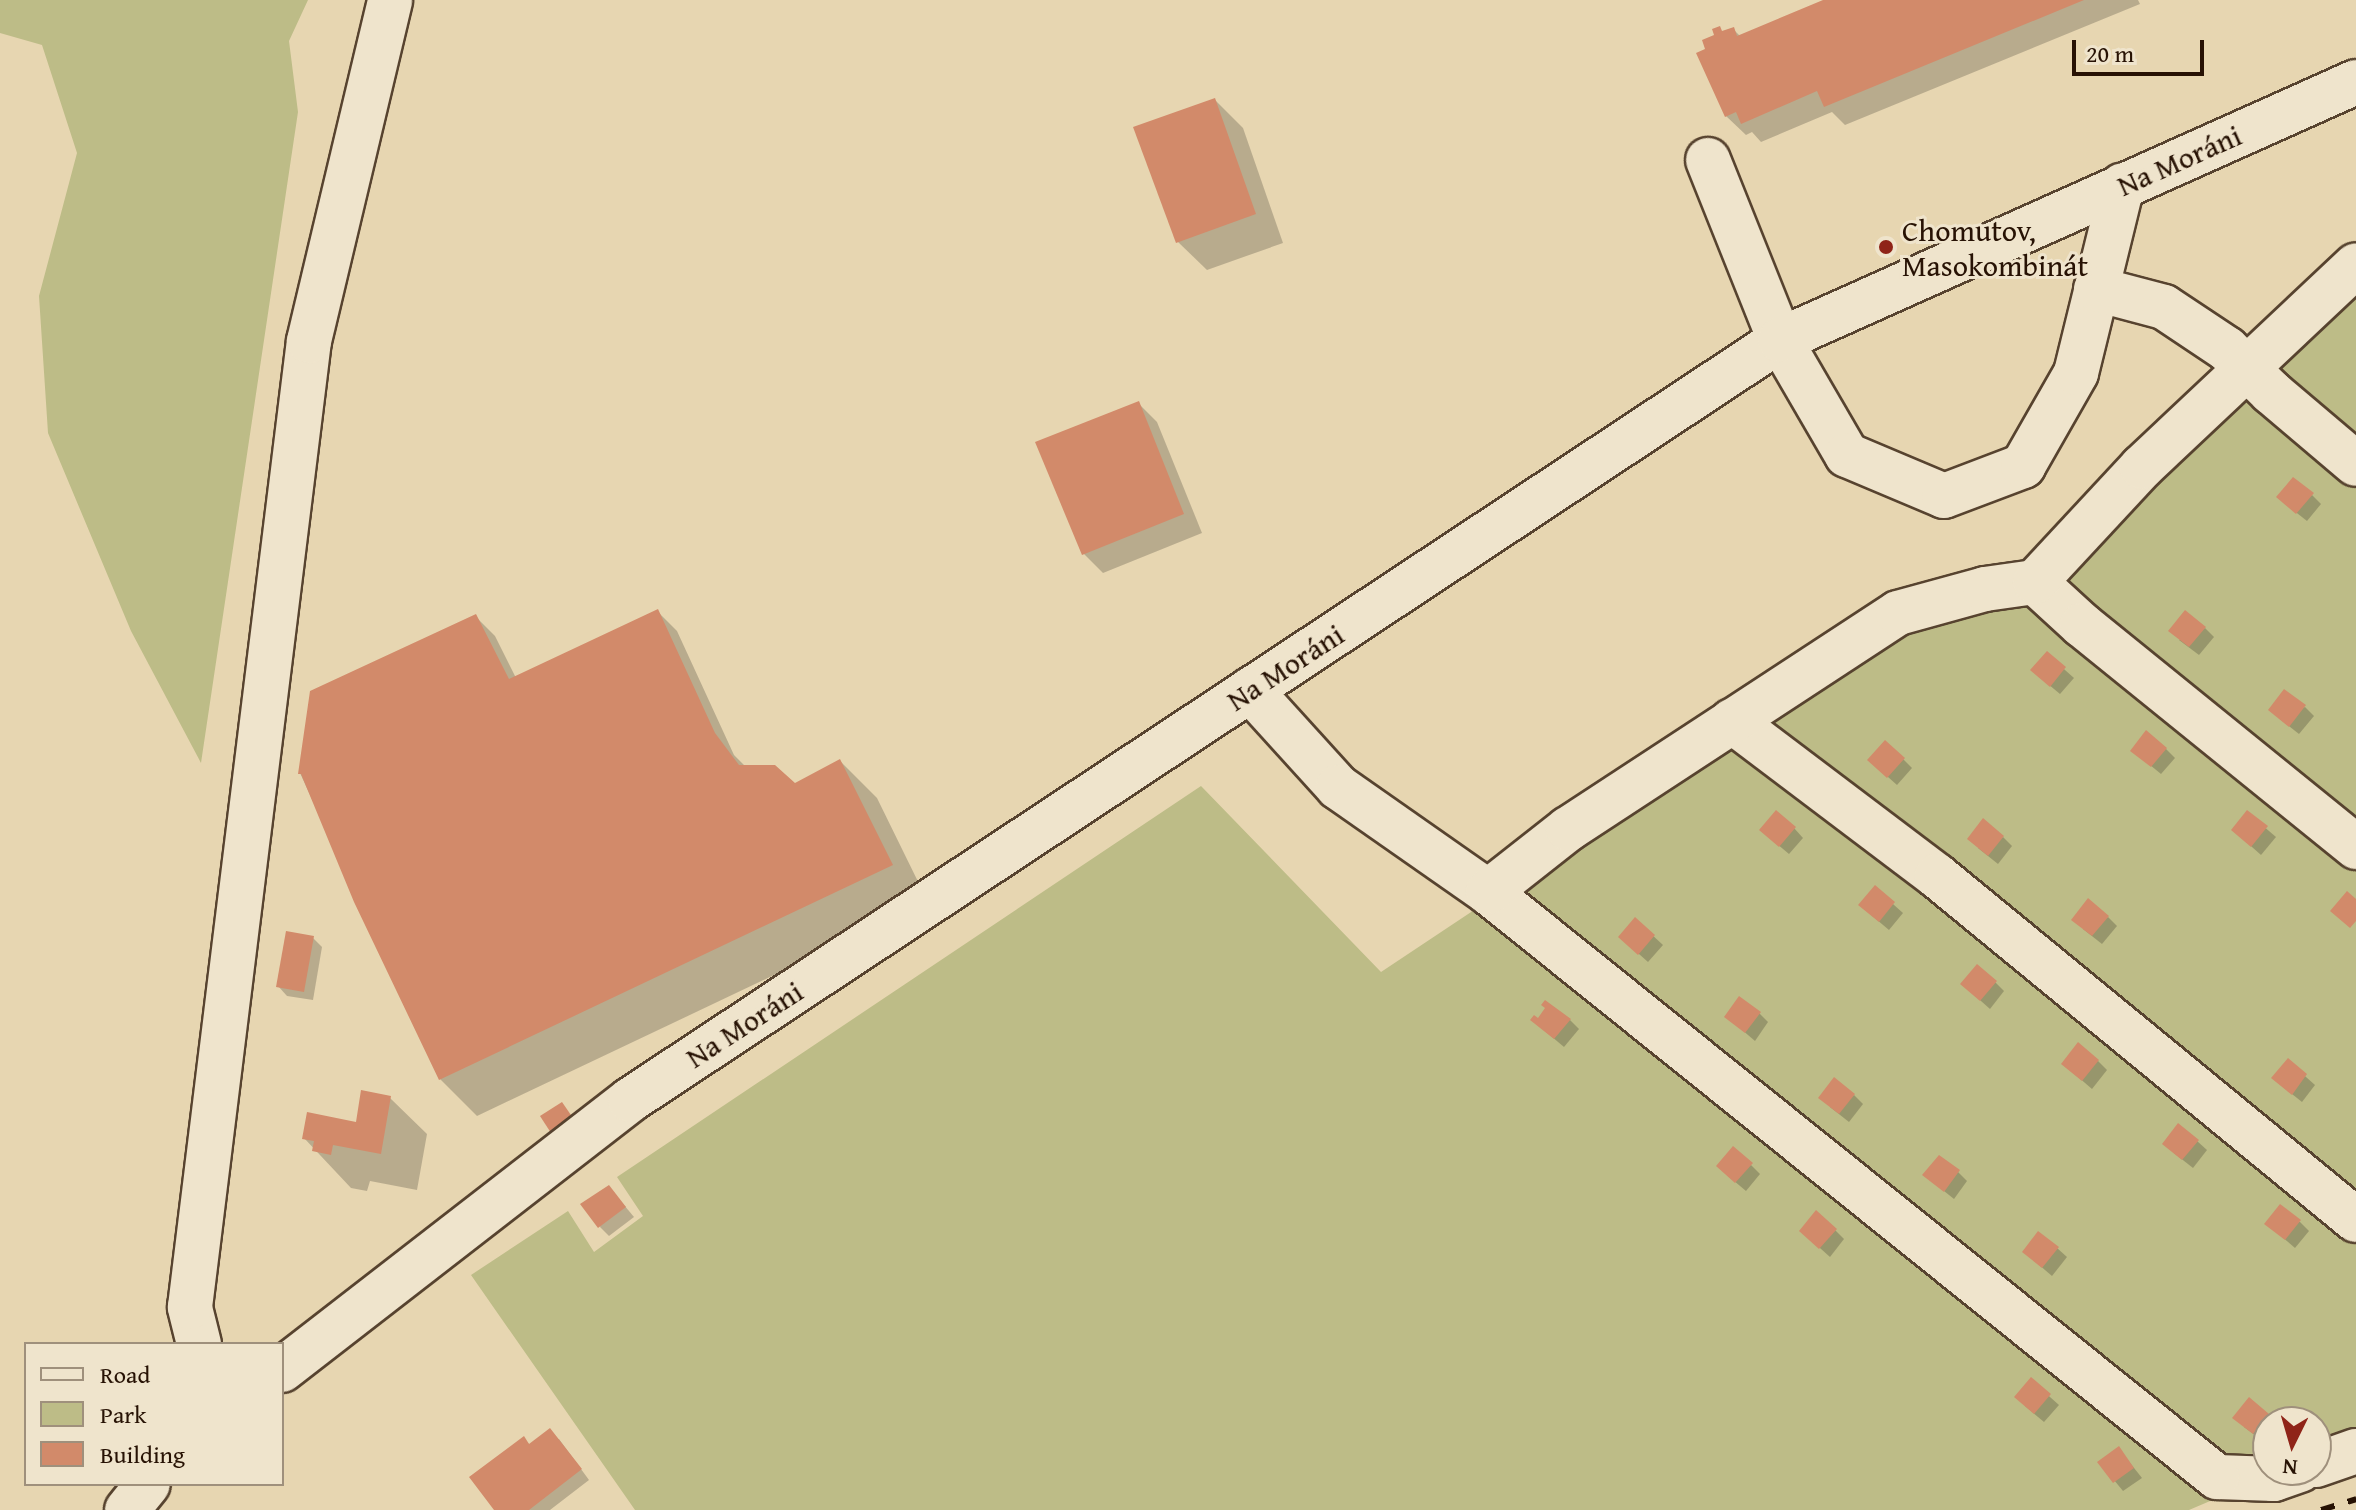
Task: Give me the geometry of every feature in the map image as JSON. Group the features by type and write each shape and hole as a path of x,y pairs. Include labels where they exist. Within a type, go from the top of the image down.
{"lane":[{"path":"199,1342 190,1307 309,341 390,0"},
{"name":"Na Moráni","path":"284,1368 630,1100 1780,340 2356,82"},
{"path":"1708,160 1780,340 1847,455 1944,496 2023,466 2076,373 2122,186"},
{"path":"1488,892 1568,829 1898,613 1985,589 2035,582 2142,467 2356,265"},
{"path":"2096,289 2164,307 2227,349 2356,464"},
{"path":"2035,582 2082,625 2356,847"},
{"path":"1250,690 1338,787 1488,892 2217,1477 2252,1478"},
{"path":"1732,721 1937,876 2356,1220"},
{"path":"2332,1459 2356,1451"},
{"path":"127,1510 146,1486"}],"green space":[{"path":"0,0 308,0 289,41 298,112 201,763 131,631 48,433 39,296 77,153 42,45 0,33"},
{"path":"2356,278 2356,1445 2332,1452 2332,1406 2252,1406 2252,1483 2189,1510 635,1510 471,1275 568,1211 594,1252 643,1216 617,1177 1201,786 1381,972 1897,629 2052,587"}],"building":[{"path":"1823,0 2084,0 1824,107 1817,91 1741,124 1736,112 1725,117 1696,53 1705,49 1702,40 1714,35 1712,29 1720,26 1722,31 1734,27 1737,36"},
{"path":"1215,98 1256,214 1176,243 1133,127"},
{"path":"1139,401 1184,514 1082,555 1035,442"},
{"path":"2293,477 2314,493 2296,514 2276,497"},
{"path":"658,609 715,733 739,765 775,765 795,783 840,759 893,865 439,1080 354,902 301,774 298,774 310,691 476,614 509,679"},
{"path":"2185,610 2206,627 2189,647 2168,631"},
{"path":"2047,651 2066,667 2050,687 2030,670"},
{"path":"2284,689 2306,705 2289,727 2268,710"},
{"path":"2146,730 2167,748 2151,767 2130,751"},
{"path":"1885,740 1905,758 1887,778 1867,760"},
{"path":"1776,810 1796,827 1779,847 1759,830"},
{"path":"2247,810 2268,826 2251,847 2231,830"},
{"path":"1983,818 2004,836 1988,856 1967,839"},
{"path":"1875,885 1895,902 1879,922 1858,905"},
{"path":"2347,891 2356,899 2356,921 2350,928 2330,911"},
{"path":"2088,898 2109,916 2092,936 2071,920"},
{"path":"1635,917 1655,935 1638,955 1618,937"},
{"path":"286,931 314,936 304,992 276,987"},
{"path":"1977,964 1997,981 1980,1001 1960,984"},
{"path":"1739,996 1761,1012 1745,1033 1724,1017"},
{"path":"1545,1000 1571,1019 1554,1039 1530,1020 1534,1015 1538,1018 1545,1008 1541,1005"},
{"path":"2078,1042 2099,1060 2082,1081 2061,1064"},
{"path":"2288,1058 2307,1074 2292,1095 2271,1078"},
{"path":"1834,1077 1855,1094 1839,1114 1818,1098"},
{"path":"361,1090 391,1096 381,1154 333,1145 331,1155 312,1151 314,1141 302,1139 307,1112 356,1122"},
{"path":"562,1102 573,1118 551,1133 540,1116"},
{"path":"2178,1123 2199,1140 2182,1160 2162,1144"},
{"path":"1733,1146 1753,1163 1735,1183 1716,1166"},
{"path":"1939,1155 1960,1170 1944,1192 1922,1175"},
{"path":"609,1185 626,1207 598,1228 580,1204"},
{"path":"2280,1204 2301,1220 2285,1240 2264,1224"},
{"path":"1816,1210 1837,1229 1819,1249 1799,1231"},
{"path":"2038,1231 2059,1247 2042,1268 2022,1252"},
{"path":"2031,1377 2051,1394 2034,1414 2014,1397"},
{"path":"2249,1397 2260,1406 2252,1406 2252,1433 2232,1418"},
{"path":"550,1428 582,1469 529,1510 494,1510 469,1477 524,1436 529,1444"},
{"path":"2119,1446 2134,1468 2113,1483 2097,1462"}],"railway":[{"path":"2321,1510 2356,1499"}],"place":[{"name":"Chomutov, Masokombinát","path":"1886,247"}]}
